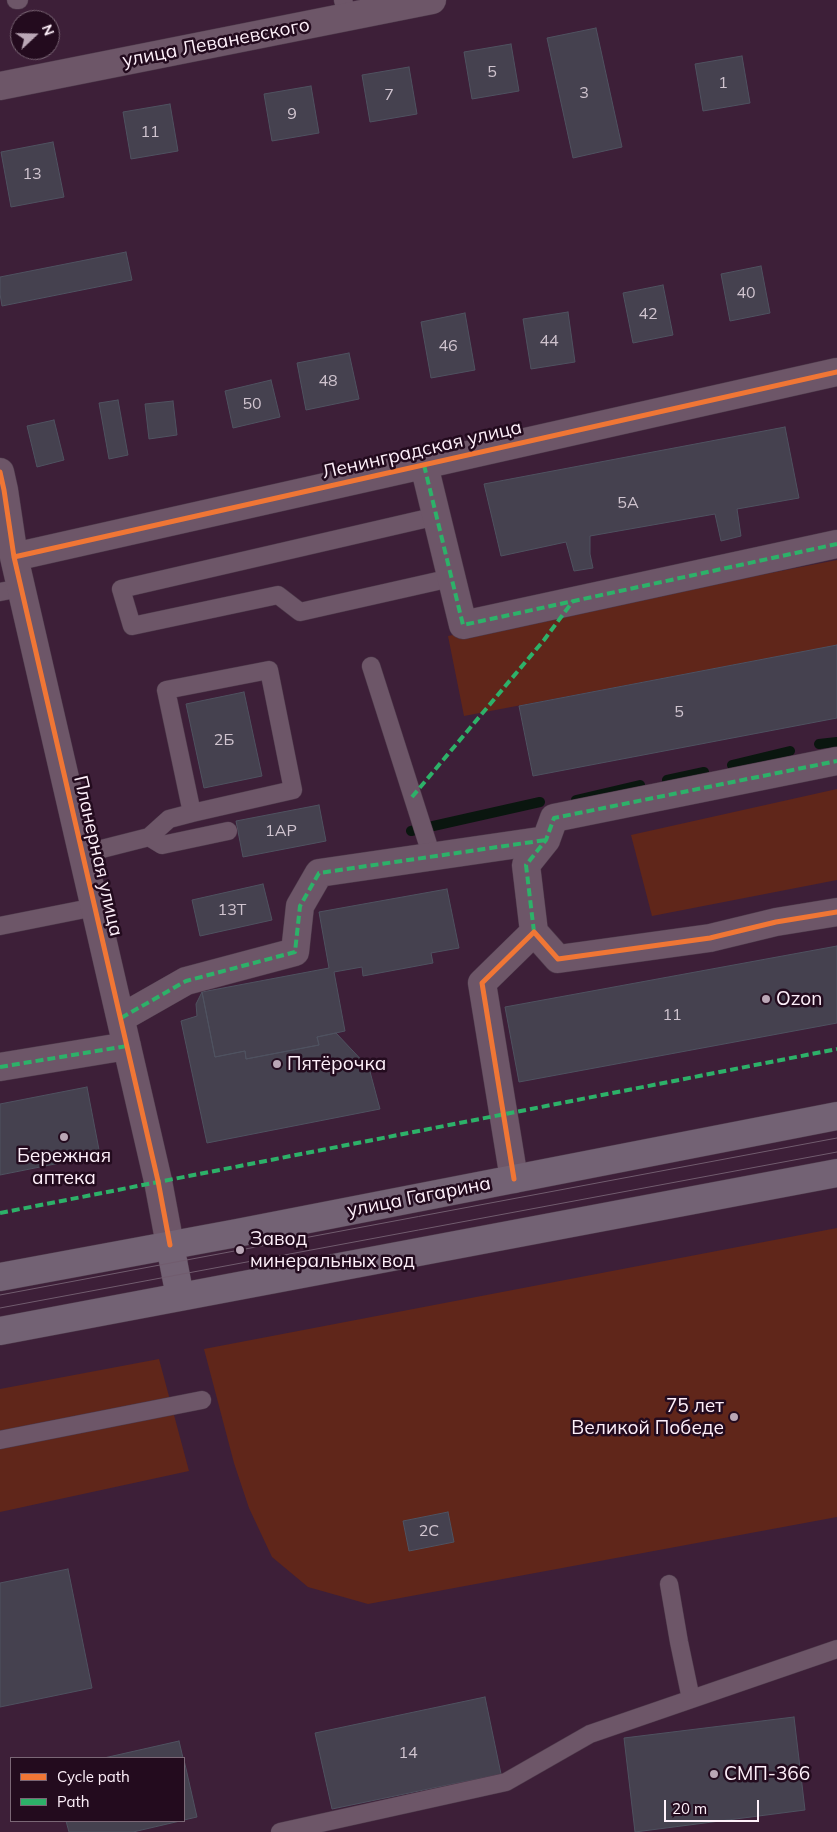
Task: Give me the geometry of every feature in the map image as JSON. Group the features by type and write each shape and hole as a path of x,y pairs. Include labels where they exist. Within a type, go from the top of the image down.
{"main road":[{"name":"улица Гагарина","path":"0,1277 170,1246 837,1116"},
{"path":"0,1331 837,1173"},
{"path":"170,1246 180,1297"}],"street":[{"name":"улица Леваневского","path":"0,86 345,8 432,0"},
{"name":"Ленинградская улица","path":"14,557 424,464 835,374"},
{"path":"424,464 463,625 837,544"},
{"name":"Планерная улица","path":"1,485 14,557 10,590 95,907 158,1181 170,1246"},
{"path":"837,761 554,818 546,840 526,865 534,932 558,959 710,938 776,922 837,912"},
{"path":"121,1018 186,981 295,952 300,906 319,873 546,840"},
{"path":"514,1179 482,983 534,932"},
{"path":"0,1067 127,1046"}],"lane":[{"path":"437,516 122,589 132,626 278,596 300,612 451,578"},
{"path":"371,666 432,857"},
{"path":"82,854 149,837 169,819 192,814 293,790 269,670 166,690 192,814"},
{"path":"149,837 162,845 228,831"},
{"path":"0,926 95,907"},
{"path":"0,1440 202,1400"},
{"path":"670,1584 679,1642 691,1699"},
{"path":"280,1832 506,1782 590,1734 837,1649"}],"shaded area":[{"path":"837,560 837,645 464,716 448,636"},
{"path":"837,789 837,880 652,916 631,835"},
{"path":"837,1228 837,1517 368,1604 308,1587 272,1557 249,1508 234,1463 204,1349"},
{"path":"159,1359 189,1471 0,1512 0,1389"}],"building":[{"path":"596,28 622,147 573,158 547,38"},
{"path":"511,44 519,91 472,99 464,52"},
{"path":"742,56 750,103 703,111 695,64"},
{"path":"409,67 417,114 370,122 362,75"},
{"path":"311,86 319,133 272,141 264,94"},
{"path":"170,104 178,151 131,159 123,112"},
{"path":"53,142 64,197 11,207 1,152"},
{"path":"126,252 132,280 2,306 0,277"},
{"path":"761,266 770,313 730,321 721,274"},
{"path":"663,285 673,335 633,343 623,293"},
{"path":"568,312 575,362 531,369 523,319"},
{"path":"465,313 475,370 431,378 421,322"},
{"path":"349,353 359,399 306,410 297,363"},
{"path":"271,380 280,417 233,428 225,391"},
{"path":"118,400 128,455 109,459 99,403"},
{"path":"173,401 177,435 149,439 145,404"},
{"path":"54,420 64,460 37,467 27,426"},
{"path":"785,427 799,498 737,509 741,536 721,541 715,514 590,536 590,554 593,568 574,571 566,542 501,556 484,484"},
{"path":"837,645 837,718 533,776 519,706"},
{"path":"244,692 262,776 204,788 186,704"},
{"path":"319,805 326,841 243,857 236,821"},
{"path":"263,884 272,920 200,936 192,900"},
{"path":"447,889 459,948 431,953 433,963 363,976 362,967 334,972 345,1031 317,1037 319,1045 246,1059 245,1051 215,1057 202,992 329,968 319,912"},
{"path":"837,946 837,1023 519,1082 505,1007"},
{"name":"Пятёрочка","path":"202,992 215,1057 245,1051 246,1059 319,1045 317,1037 336,1033 369,1068 380,1109 207,1143 181,1021 197,1016 196,1004"},
{"path":"87,1087 100,1155 0,1175 0,1104"},
{"path":"448,1512 454,1542 409,1551 403,1521"},
{"path":"68,1569 92,1688 0,1707 0,1583"},
{"path":"485,1697 501,1774 332,1809 315,1733"},
{"name":"СМП-366","path":"794,1717 805,1810 635,1832 624,1738"},
{"path":"179,1741 183,1757 108,1757"},
{"path":"185,1764 197,1817 185,1820"},
{"path":"66,1822 176,1822 133,1832 69,1832"}],"waterway":[{"path":"819,744 837,742"},
{"path":"732,765 790,751"},
{"path":"667,780 704,772"},
{"path":"576,800 640,785"},
{"path":"411,831 540,802"}],"tram line":[{"path":"0,1295 837,1138"},
{"path":"0,1308 837,1152"}],"marked path":[{"path":"424,465 463,625 837,544"},
{"path":"412,797 544,640 573,601"},
{"path":"534,932 526,865 546,840 554,818 837,761"},
{"path":"121,1018 186,981 295,952 300,906 319,873 546,840"},
{"path":"0,1067 127,1046"},
{"path":"0,1213 837,1049"}],"cycle path":[{"path":"14,557 837,372"},
{"path":"0,472 14,557 158,1181 170,1245"},
{"path":"514,1179 482,983 534,932 558,959 710,938 776,922 837,912"}],"place":[{"name":"Ozon","path":"766,999"},
{"name":"Пятёрочка","path":"277,1064"},
{"name":"Бережная аптека","path":"64,1137"},
{"name":"Завод минеральных вод","path":"240,1250"},
{"name":"75 лет Великой Победе","path":"734,1417"},
{"name":"СМП-366","path":"714,1774"}]}
